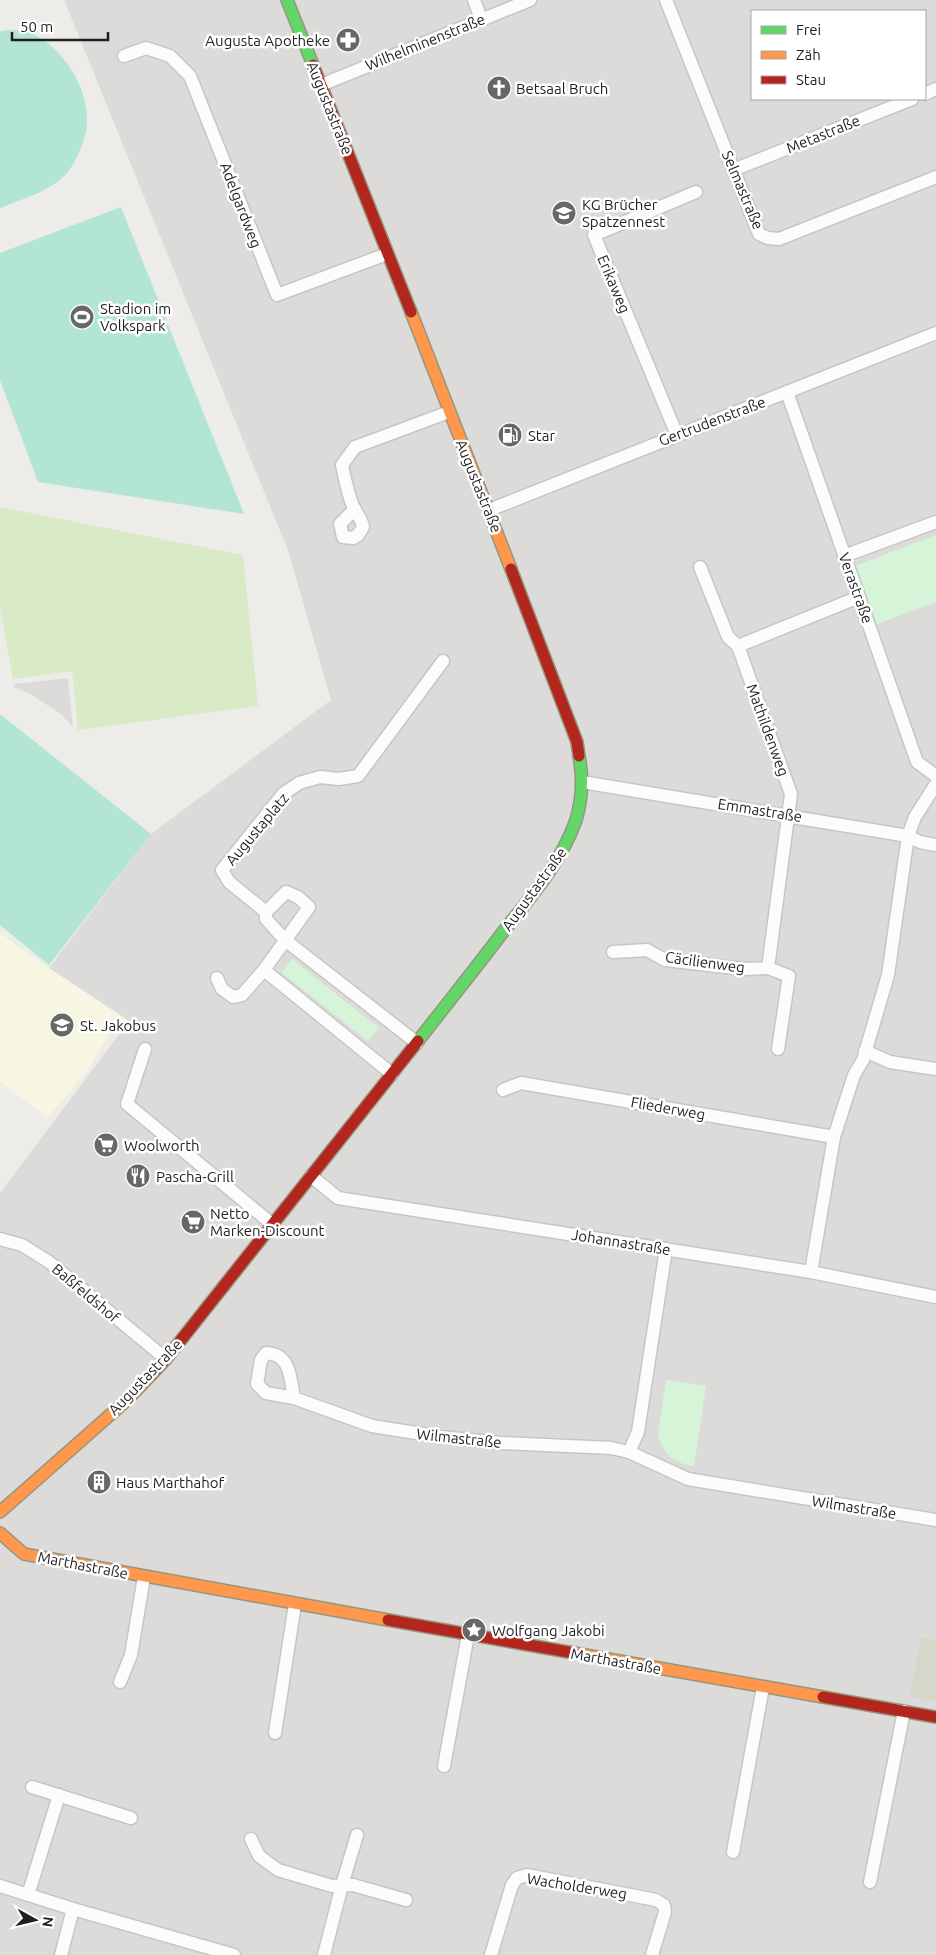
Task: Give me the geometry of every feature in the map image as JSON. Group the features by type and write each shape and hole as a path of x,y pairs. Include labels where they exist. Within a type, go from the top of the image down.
{"main road":[{"name":"Augustastraße","path":"0,1512 127,1400 166,1359 539,887 559,858 571,836 578,816 582,763 577,742 489,510 287,0"},
{"name":"Marthastraße","path":"0,1533 24,1554 294,1604 936,1717"}],"street":[{"path":"474,0 481,19"},
{"name":"Wilhelminenstraße","path":"321,85 530,0"},
{"name":"Selmastraße","path":"666,0 759,234 768,238 779,239 936,177"},
{"name":"Adelgardweg","path":"124,56 146,48 170,56 190,76 276,295 387,254"},
{"name":"Metastraße","path":"733,170 909,100"},
{"name":"Erikaweg","path":"677,435 594,235 696,192"},
{"name":"Gertrudenstraße","path":"489,510 936,333"},
{"name":"Verastraße","path":"787,392 917,762 936,776"},
{"path":"354,509 342,466 355,447 449,412"},
{"path":"844,556 936,522"},
{"name":"Mathildenweg","path":"700,567 728,637 738,646 791,794 788,815"},
{"path":"738,646 859,597"},
{"name":"Augustaplatz","path":"417,1043 285,940 266,919 266,912 229,882 222,870 283,794 299,783 320,777 339,779 358,776 443,661"},
{"name":"Emmastraße","path":"582,782 908,836 920,842 936,845"},
{"path":"811,1272 834,1137 854,1075 865,1052 888,975 908,836 915,817 936,784"},
{"path":"778,1048 788,976 768,968 788,815"},
{"path":"217,978 222,989 234,997 242,995 264,970 309,907 298,896 286,892 266,912"},
{"name":"Cäcilienweg","path":"613,952 647,950 665,960 744,970 768,968"},
{"path":"264,970 392,1074"},
{"path":"145,1049 127,1104 273,1225"},
{"path":"865,1052 890,1062 936,1069"},
{"name":"Fliederweg","path":"502,1090 520,1083 834,1137"},
{"name":"Johannastraße","path":"311,1176 338,1198 811,1272 936,1297"},
{"name":"Baßfeldshof","path":"0,1239 22,1245 49,1262 166,1359"},
{"path":"629,1452 638,1432 666,1249"},
{"name":"Wilmastraße","path":"294,1398 372,1426 440,1437 501,1443 598,1446 629,1452 688,1479 936,1520"},
{"name":"Marthastraße","path":"120,1682 131,1655 144,1577"},
{"path":"275,1733 294,1604"},
{"path":"444,1766 468,1635"},
{"path":"734,1852 763,1687"},
{"path":"870,1882 904,1712"},
{"path":"32,1787 131,1818"},
{"path":"28,1895 58,1795"},
{"path":"324,1955 342,1885 358,1836"},
{"path":"251,1839 259,1856 278,1870 332,1886 353,1885 406,1900"},
{"name":"Wacholderweg","path":"491,1955 512,1885 517,1878 527,1875 656,1900 664,1905 665,1912 652,1955"},
{"path":"0,1886 234,1955"},
{"path":"61,1955 73,1909"}],"shaded area":[{"path":"64,0 936,0 936,1955 0,1955 0,1193 129,1021 49,968 151,834 331,700 289,553"},
{"path":"68,678 73,727 62,715 32,695 14,687 14,684"},
{"name":"St. Jakobus","path":"0,933 129,1021 112,1030 87,1071 48,1118 0,1082"},
{"path":"921,1637 936,1640 936,1701 910,1697"}],"green space":[{"path":"0,31 25,31 51,46 61,56 78,81 86,109 87,123 84,141 79,153 63,177 38,193 0,208"},
{"name":"Stadion im Volkspark","path":"121,207 244,514 38,482 0,380 0,253"},
{"path":"0,507 243,555 258,706 78,730 72,671 13,679 0,607"},
{"path":"936,535 936,602 877,624 855,566"},
{"path":"0,714 151,834 49,965 0,925"},
{"path":"292,959 379,1028 368,1041 282,973"},
{"path":"666,1380 706,1386 694,1466 675,1460 662,1447 660,1441 658,1434"}],"traffic: fast":[{"path":"287,0 313,65"},
{"path":"418,1041 534,893 562,851 570,836 580,805 581,780 579,756"}],"traffic: slow":[{"path":"411,312 511,569"},
{"path":"0,1512 127,1400 151,1375"},
{"path":"0,1533 24,1554 388,1620"},
{"path":"574,1653 823,1697"}],"traffic: jam":[{"path":"313,65 411,312"},
{"path":"511,569 577,742 579,756"},
{"path":"151,1375 166,1359 418,1041"},
{"path":"388,1620 574,1653"},
{"path":"823,1697 936,1717"}],"place":[{"name":"Augusta Apotheke","path":"348,40"},
{"name":"Betsaal Bruch","path":"499,88"},
{"name":"KG Brücher Spatzennest","path":"564,213"},
{"name":"Stadion im Volkspark","path":"82,317"},
{"name":"Star","path":"510,435"},
{"name":"St. Jakobus","path":"62,1025"},
{"name":"Woolworth","path":"106,1145"},
{"name":"Pascha-Grill","path":"138,1176"},
{"name":"Netto Marken-Discount","path":"193,1222"},
{"name":"Haus Marthahof","path":"99,1482"},
{"name":"Wolfgang Jakobi","path":"474,1630"}]}
